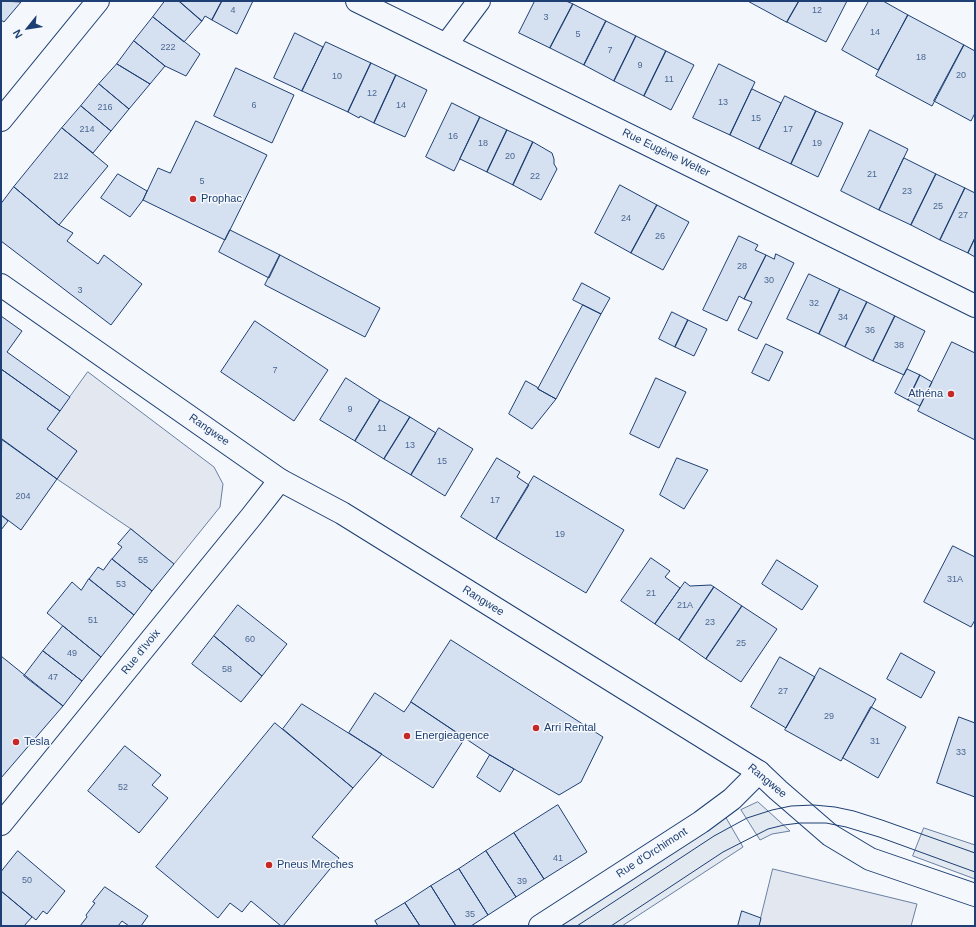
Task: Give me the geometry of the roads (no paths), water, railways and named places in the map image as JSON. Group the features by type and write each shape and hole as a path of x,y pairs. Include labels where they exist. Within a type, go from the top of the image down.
{"street":[{"path":"1,120 98,1"},
{"name":"Rue Eugène Welter","path":"357,1 975,306"},
{"path":"446,45 479,1"},
{"name":"Rangwee","path":"1,286 280,480 342,513 758,772 830,835 870,859 975,895"},
{"name":"Rue d'Ivoix","path":"1,824 280,480"},
{"name":"Rue d'Orchimont","path":"540,926 701,822 732,799 758,772"}],"tram line":[{"path":"577,926 714,836 747,818 791,806 814,805 854,811 975,853"},
{"path":"611,926 723,852 768,829 784,825 800,823 826,823 846,827 879,837 975,872"}],"place":[{"name":"Prophac","path":"193,199"},
{"name":"Athéna","path":"951,394"},
{"name":"Arri Rental","path":"536,728"},
{"name":"Energieagence","path":"407,736"},
{"name":"Tesla","path":"16,742"},
{"name":"Pneus Mreches","path":"269,865"}]}
